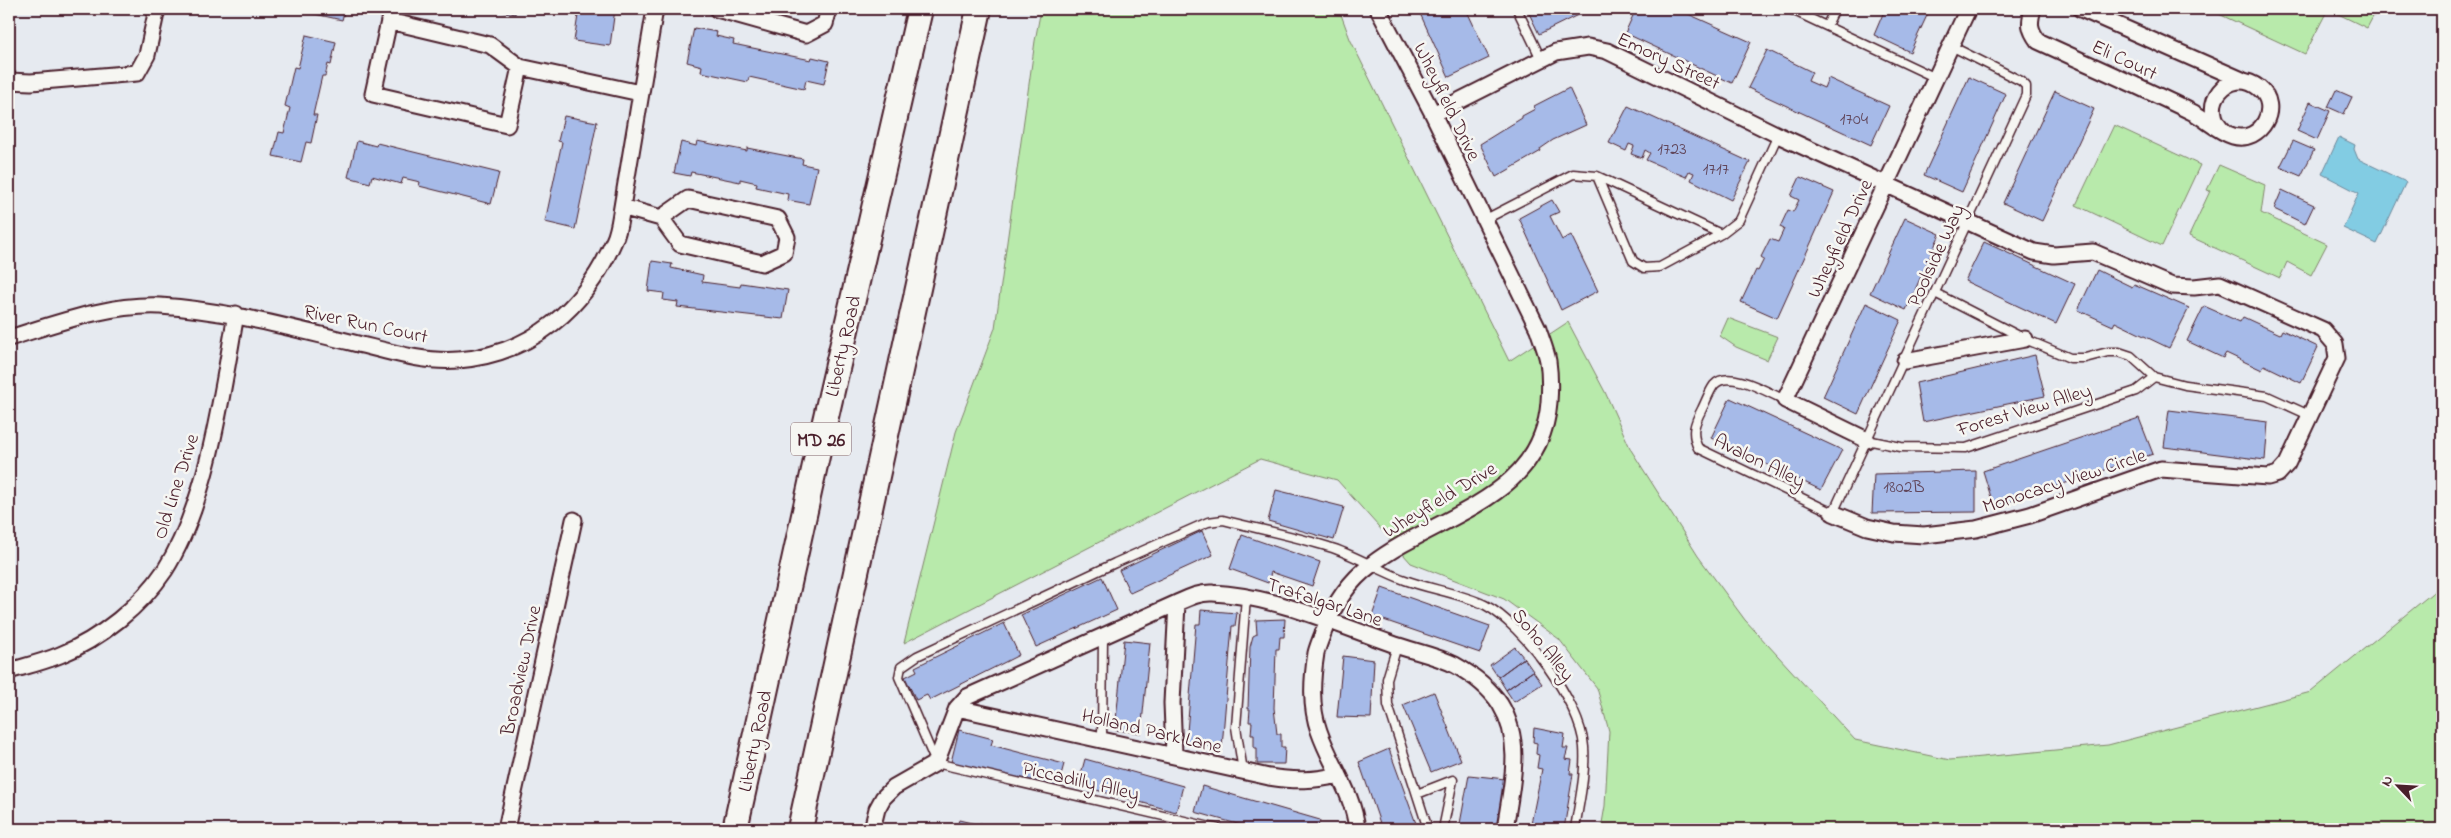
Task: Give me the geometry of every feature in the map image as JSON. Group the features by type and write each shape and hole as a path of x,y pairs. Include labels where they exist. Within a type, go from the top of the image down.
{"main road":[{"name":"Liberty Road","path":"734,829 920,9"},
{"name":"MD 26","path":"800,829 979,9"}],"street":[{"path":"9,81 31,82 137,72 146,55 156,9"},
{"name":"River Run Court","path":"9,338 103,310 159,306 236,314 411,357 457,360 504,352 556,323 584,295 615,240 655,9"},
{"path":"717,9 806,34 826,24 829,9"},
{"name":"Wheyfield Drive","path":"1357,829 1352,801 1319,732 1313,707 1313,677 1317,650 1328,621 1336,603 1370,566 1399,546 1501,490 1521,470 1541,440 1548,420 1550,385 1548,361 1538,329 1483,220 1433,114 1378,9"},
{"name":"Wheyfield Drive","path":"1785,400 1968,9"},
{"name":"Eli Court","path":"2033,9 2029,23 2032,33 2038,41 2196,114 2226,132 2244,137 2256,133 2267,120 2268,102 2261,90 2081,9"},
{"path":"520,67 507,125 373,94 388,22 490,45 520,67 640,93"},
{"name":"Emory Street","path":"1433,114 1556,52 1588,47 1607,51 1778,135 1886,185"},
{"path":"2226,132 2215,120 2214,100 2219,91 2229,84 2242,80"},
{"name":"Monocacy View Circle","path":"1833,513 1867,527 1894,533 1924,535 1976,529 2030,515 2161,469 2268,477 2278,474 2287,464 2337,358 2335,344 2323,330 2220,284 2194,287 2172,286 2093,252 2054,255 2034,252 1886,185"},
{"path":"622,208 661,218 680,244 762,263 784,253 787,237 778,219 688,199 661,218"},
{"name":"Old Line Drive","path":"9,671 60,655 93,637 143,598 164,570 178,545 206,467 236,314"},
{"path":"1904,360 2025,339"},
{"path":"1785,400 1867,440"},
{"name":"Broadview Drive","path":"506,829 574,520"},
{"name":"Trafalgar Lane","path":"957,708 967,697 1193,596 1211,593 1246,597 1298,610 1454,665 1485,684 1501,705 1512,732 1515,755 1505,829"},
{"path":"1174,754 1172,703 1177,603"},
{"path":"872,829 877,809 883,798 894,787 936,763 957,708"},
{"name":"Holland Park Lane","path":"957,708 1295,781 1339,775"}],"lane":[{"path":"1517,9 1541,59"},
{"path":"1790,9 1936,78"},
{"path":"1827,25 1835,9"},
{"name":"Poolside Way","path":"1833,513 2026,95 2026,86 2021,81 1951,46"},
{"path":"1597,176 1633,260 1644,268 1660,267 1721,234 1739,220 1778,135"},
{"path":"1483,220 1573,174 1597,176 1721,234"},
{"path":"1935,293 2025,339 2070,358 2085,358 2108,352 2119,352 2131,356 2154,376 2185,384 2267,396 2309,415"},
{"name":"Forest View Alley","path":"1867,440 1900,447 1966,448 2136,391 2154,376"},
{"name":"Avalon Alley","path":"1785,400 1734,378 1723,378 1715,384 1695,422 1692,436 1698,448 1833,513"},
{"name":"Soho Alley","path":"936,763 899,676 901,667 918,656 1115,563 1208,522 1223,520 1331,547 1370,566 1424,587 1482,604 1499,613 1512,624 1553,675 1577,720 1584,744 1585,770 1575,829"},
{"path":"1242,771 1236,727 1246,597"},
{"path":"1102,739 1103,637"},
{"path":"1397,646 1387,679 1388,705 1428,829"},
{"name":"Piccadilly Alley","path":"936,763 1219,829"},
{"path":"1417,794 1453,780 1443,829"}],"green space":[{"path":"1041,9 1339,9 1350,39 1509,361 1568,322 1605,392 1631,450 1698,556 1745,620 1855,740 1950,760 2108,745 2311,692 2442,585 2442,829 1601,829 1605,806 1609,731 1597,688 1559,639 1504,599 1411,563 1337,480 1260,459 904,643 956,432 995,328"},
{"path":"2208,9 2328,9 2305,54"},
{"path":"2336,9 2377,9 2367,28 2334,12"},
{"path":"2114,125 2200,165 2162,246 2076,205"},
{"path":"2219,165 2265,185 2261,213 2327,244 2311,275 2287,262 2280,278 2189,236 2210,191 2207,190"},
{"path":"1728,318 1778,337 1767,360 1736,347 1720,336"}],"water":[{"path":"2339,137 2355,145 2354,149 2358,159 2406,182 2377,244 2343,228 2359,193 2322,174"}],"building":[{"path":"292,9 345,9 342,20"},
{"path":"490,9 516,9 515,14"},
{"path":"579,9 615,9 610,46 574,41"},
{"path":"1418,9 1444,9 1442,10 1443,13 1451,9 1466,9 1489,58 1449,77"},
{"path":"1527,9 1590,9 1539,34"},
{"path":"1636,9 1677,9 1751,42 1732,83 1625,33"},
{"path":"1885,9 1930,9 1910,52 1874,35"},
{"path":"694,28 717,32 716,36 734,40 733,44 811,60 812,57 829,61 824,84 806,80 804,89 749,77 748,82 701,72 702,66 687,62"},
{"path":"306,35 336,42 331,65 328,64 325,76 322,76 313,115 317,115 311,143 306,142 301,162 273,156 279,132 284,133 290,108 285,106 294,67 298,68"},
{"path":"1767,50 1812,72 1808,81 1824,88 1828,78 1889,106 1871,145 1748,88"},
{"path":"1969,77 2006,94 1962,192 1924,175"},
{"path":"1569,88 1586,125 1553,140 1540,149 1541,151 1496,177 1480,144 1535,109 1534,106"},
{"path":"2336,90 2352,97 2344,114 2328,107"},
{"path":"2055,91 2094,109 2042,221 2003,203"},
{"path":"2310,102 2330,111 2317,140 2297,131"},
{"path":"1628,106 1750,162 1731,200 1691,180 1694,173 1689,171 1686,177 1646,160 1650,153 1645,150 1642,158 1631,154 1634,146 1629,144 1626,151 1609,143"},
{"path":"564,116 597,122 575,229 545,222 562,142 558,141"},
{"path":"357,141 376,146 377,143 499,173 491,204 419,186 420,182 403,178 401,184 372,176 370,183 348,177"},
{"path":"697,141 803,159 802,164 817,167 809,204 787,200 788,194 756,187 757,183 740,179 740,182 691,172 690,176 674,173 681,142 696,146"},
{"path":"2293,141 2314,150 2301,176 2280,167"},
{"path":"1800,177 1834,192 1777,318 1741,302 1756,270 1758,271 1764,259 1761,257 1770,239 1778,242 1784,229 1780,227 1788,210 1793,212 1799,200 1791,196"},
{"path":"2282,190 2314,205 2305,224 2274,209"},
{"path":"1552,200 1559,212 1550,216 1562,240 1571,235 1598,291 1561,310 1519,218"},
{"path":"1905,218 1940,234 1906,310 1870,293"},
{"path":"1984,242 2075,284 2056,324 1965,281"},
{"path":"652,261 672,264 671,268 703,275 702,282 740,287 741,283 788,290 783,319 677,307 678,302 663,300 664,293 648,291"},
{"path":"2097,270 2132,287 2134,284 2189,308 2169,348 2115,322 2113,326 2078,310"},
{"path":"1866,303 1901,320 1858,414 1823,397"},
{"path":"2204,306 2240,322 2243,317 2280,334 2282,330 2318,347 2301,383 2264,365 2262,370 2226,353 2223,358 2187,341"},
{"path":"2035,355 2045,396 1923,422 1916,383"},
{"path":"1730,398 1842,450 1821,490 1711,438"},
{"path":"2169,410 2268,422 2265,460 2164,447"},
{"path":"2139,418 2153,454 1994,507 1983,471"},
{"path":"1976,471 1976,512 1872,513 1874,474"},
{"path":"1276,490 1344,507 1334,540 1268,521"},
{"path":"1202,531 1213,555 1130,593 1119,570"},
{"path":"1242,535 1320,562 1312,586 1271,572 1268,583 1230,569"},
{"path":"1102,577 1117,610 1036,647 1021,615"},
{"path":"1382,588 1490,626 1480,653 1372,616"},
{"path":"1201,610 1237,613 1235,626 1232,626 1222,747 1186,744 1196,624 1200,624"},
{"path":"1285,619 1284,637 1280,637 1279,649 1276,649 1274,708 1277,734 1281,734 1281,747 1285,747 1284,764 1257,764 1257,748 1254,748 1254,735 1251,735 1252,722 1249,722 1250,709 1248,709 1250,647 1253,636 1257,634 1256,620"},
{"path":"1004,623 1019,655 930,700 927,695 916,700 905,677 917,671 915,667"},
{"path":"1124,640 1150,643 1141,733 1115,730"},
{"path":"1515,647 1524,658 1498,677 1490,665"},
{"path":"1343,656 1374,660 1371,718 1337,717"},
{"path":"1524,658 1533,671 1506,690 1498,677"},
{"path":"1533,671 1542,684 1514,702 1506,690"},
{"path":"1434,692 1461,760 1431,772 1403,705"},
{"path":"1534,728 1565,734 1563,748 1568,748 1565,759 1572,760 1570,774 1573,774 1564,829 1530,829 1542,769 1537,768 1539,755 1536,754 1537,743 1533,742"},
{"path":"959,730 993,739 991,745 1064,764 1057,790 951,762"},
{"path":"1389,749 1418,829 1382,829 1359,762"},
{"path":"1085,759 1183,786 1176,812 1078,785"},
{"path":"1469,775 1505,779 1497,829 1459,829"},
{"path":"1202,786 1320,820 1317,829 1255,829 1195,812"},
{"path":"959,820 980,825 980,823 1002,829 956,829"}]}
